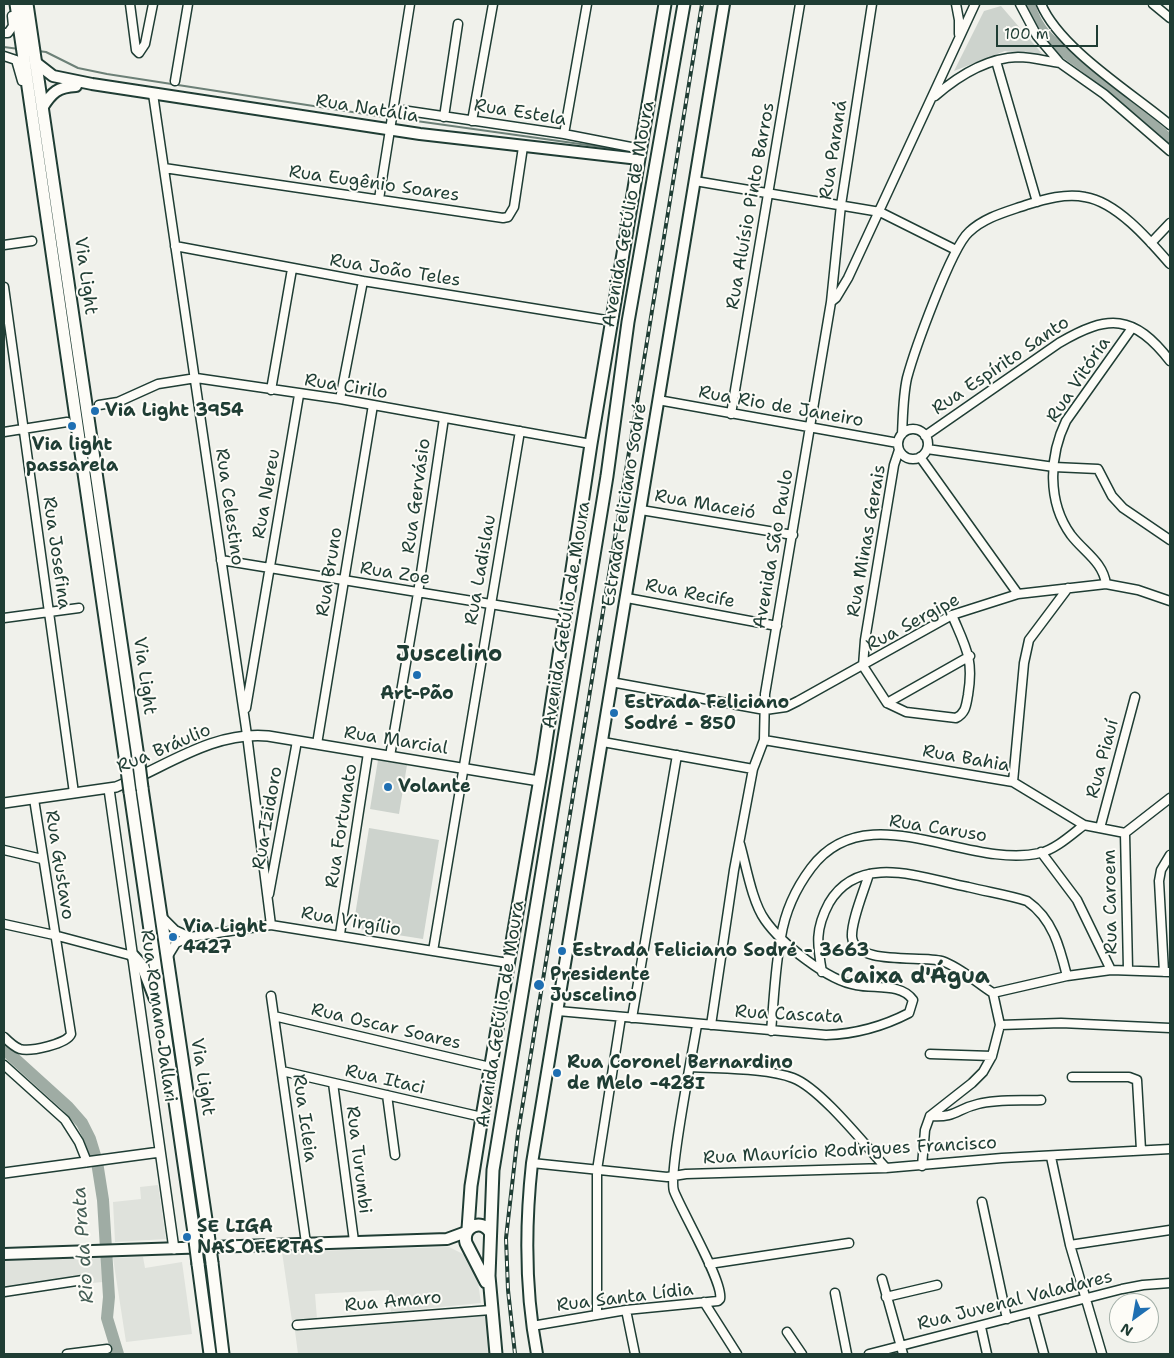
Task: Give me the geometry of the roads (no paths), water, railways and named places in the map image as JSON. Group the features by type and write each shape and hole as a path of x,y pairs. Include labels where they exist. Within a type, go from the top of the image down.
{"main road":[{"name":"Via Light","path":"16,4 42,108 166,959 208,1233 223,1354"},
{"name":"Via Light","path":"26,38 27,4"},
{"name":"Avenida Getúlio de Moura","path":"467,1230 471,1186 490,1067 539,781 591,444 665,4"},
{"name":"Avenida Getúlio de Moura","path":"490,1232 493,1170 607,476 619,375 684,4"},
{"name":"Estrada Feliciano Sodré","path":"537,1354 528,1297 528,1202 532,1163 724,4"},
{"name":"Via Light","path":"31,60 34,125 210,1354"},
{"name":"Rua Natália","path":"31,60 54,76 153,94 523,147 640,154"},
{"name":"Rua Natália","path":"42,108 58,89 92,84"},
{"path":"630,213 646,216"},
{"path":"591,444 594,449 591,478 597,483 607,476"},
{"path":"579,522 586,500 592,497 596,506 594,549"},
{"path":"132,956 146,972 164,1023"},
{"path":"447,1239 480,1225 490,1232 489,1288 496,1354"},
{"path":"467,1230 465,1239 489,1288"},
{"path":"4,1254 112,1252 447,1239 480,1251 490,1244"}],"street":[{"path":"4,33 8,33 13,26 11,4"},
{"path":"130,4 136,50 139,53 145,44 153,4"},
{"path":"175,81 188,4"},
{"path":"379,199 395,111 410,4"},
{"path":"472,121 493,4"},
{"path":"564,134 587,4"},
{"name":"Rua Aluísio Pinto Barros","path":"731,414 800,4"},
{"name":"Rua Paraná","path":"831,302 841,205 872,4"},
{"path":"956,4 959,20 958,40"},
{"name":"Avenida São Paulo","path":"711,1025 753,769 764,740 765,694 831,302 836,298 848,278 880,212 975,4"},
{"path":"1020,4 1037,36 1060,63 1108,97 1170,151"},
{"path":"1041,4 1063,38 1170,125"},
{"path":"1152,4 1170,18"},
{"path":"444,117 458,24"},
{"path":"4,56 12,57 18,63 26,103 34,125"},
{"name":"Avenida São Paulo","path":"932,98 965,74 996,61 1018,57 1060,63"},
{"path":"996,61 1037,202"},
{"name":"Rua Celestino","path":"153,94 247,735 271,925"},
{"name":"Rua Estela","path":"395,111 564,134 640,154"},
{"name":"Rua Eugênio Soares","path":"164,168 503,218 508,217 514,207 523,147"},
{"path":"695,181 880,212 956,250"},
{"path":"902,434 914,429 925,436 927,449 920,457 911,458 899,447 907,379 956,250 967,234 982,221 1037,202 1064,196 1086,197 1104,204 1121,216 1151,243 1170,264"},
{"path":"1151,243 1170,223"},
{"path":"4,245 32,241"},
{"name":"Rua João Teles","path":"176,246 363,282 612,320"},
{"path":"271,390 292,269"},
{"path":"340,400 363,282"},
{"name":"Rua Josefina","path":"4,287 74,793"},
{"name":"Rua Espírito Santo","path":"925,436 1082,330 1101,322 1114,322 1132,328 1156,342 1170,361"},
{"name":"Rua Vitória","path":"1106,584 1102,568 1066,526 1054,495 1054,467 1060,434 1066,420 1132,328"},
{"name":"Rua Cirilo","path":"99,406 118,402 158,384 196,378 340,400 591,444"},
{"name":"Rua Nereu","path":"244,716 299,395"},
{"name":"Rua Rio de Janeiro","path":"658,400 809,427 899,447"},
{"name":"Rua Bruno","path":"317,744 373,406"},
{"name":"Rua Gervásio","path":"390,756 418,592 444,418"},
{"path":"4,432 67,422"},
{"name":"Rua Ladislau","path":"434,951 520,431"},
{"name":"Rua Minas Gerais","path":"863,666 865,640 894,465 899,447"},
{"path":"927,449 1054,467 1092,468 1102,473 1112,496 1123,508 1170,540"},
{"path":"920,457 1018,594"},
{"name":"Rua Maceió","path":"641,510 793,536"},
{"name":"Rua Zoe","path":"221,560 564,616"},
{"name":"Rua Sergipe","path":"765,710 786,707 952,615 1018,594 1106,584 1138,590 1170,601"},
{"path":"1013,782 1024,663 1029,640 1068,588"},
{"name":"Rua Recife","path":"626,598 777,626"},
{"path":"4,618 79,608"},
{"path":"863,666 887,703 906,712 946,718 961,716 966,710 972,672 970,656 952,615"},
{"path":"887,703 970,656"},
{"path":"611,682 765,710"},
{"name":"Rua Piauí","path":"1100,828 1135,697"},
{"name":"Rua Marcial","path":"247,735 317,744 539,781"},
{"name":"Rua Bráulio","path":"4,803 109,789 130,782 203,746 247,735"},
{"name":"Rua Bahia","path":"764,740 1013,782 1084,825 1125,833"},
{"name":"Rua Izidoro","path":"268,900 279,851 297,741"},
{"path":"603,742 753,769"},
{"name":"Rua Fortunato","path":"340,934 368,753"},
{"path":"632,1018 677,755"},
{"name":"Rua Romano Dallari","path":"109,789 174,1249"},
{"path":"1125,833 1170,798"},
{"name":"Rua Gustavo","path":"4,1037 23,1050 64,1043 69,1039 71,1026 54,935 34,799"},
{"name":"Rua Caruso","path":"771,1031 781,936 789,907 802,879 821,855 838,843 856,836 906,837 1002,854 1018,855 1041,852 1064,840 1084,825"},
{"name":"Rua Caroem","path":"1125,833 1128,969"},
{"name":"Rua Cascata","path":"558,1011 697,1025 826,1035 858,1032 900,1018 909,1013 913,1006 913,1000 906,992 856,985 822,973 765,920 760,910 740,842"},
{"path":"4,850 42,859"},
{"path":"262,852 279,851"},
{"path":"1041,852 1077,900 1110,970"},
{"path":"994,994 1067,976 1110,970 1128,969 1167,972 1159,881 1162,870 1170,855"},
{"path":"822,973 817,932 823,914 844,884 855,878 883,872 921,877 1006,894 1028,901 1037,908 1058,940 1067,976"},
{"path":"869,874 853,929 852,939 858,948 868,955 880,957 929,958 944,962 994,994 1000,1025 992,1056 983,1072 930,1116 925,1130 922,1166"},
{"path":"161,916 175,930 190,937"},
{"path":"4,924 132,956"},
{"name":"Rua Virgílio","path":"166,959 174,946 190,937 271,925 340,934 508,963"},
{"name":"Rua Icleia","path":"271,996 306,1243"},
{"name":"Rua Oscar Soares","path":"274,1016 490,1067"},
{"path":"597,1314 598,1170 620,1017"},
{"path":"1000,1025 1061,1023 1170,1028"},
{"path":"697,1025 673,1176 674,1192 709,1264 849,1243"},
{"path":"930,1054 992,1056"},
{"path":"4,1066 65,1120 90,1162"},
{"path":"690,1067 780,1074 803,1082 817,1093 886,1168"},
{"name":"Rua Itaci","path":"282,1071 482,1117"},
{"path":"1072,1077 1129,1077 1137,1080 1141,1150"},
{"name":"Rua Turumbi","path":"333,1083 354,1242"},
{"path":"387,1095 396,1156"},
{"path":"930,1116 946,1117 976,1104 986,1102 1040,1100"},
{"name":"Rua Maurício Rodrigues Francisco","path":"532,1163 662,1177 886,1168 1002,1158 1051,1157 1170,1149"},
{"path":"4,1173 160,1152"},
{"path":"1051,1157 1070,1245 1102,1354"},
{"path":"982,1202 1007,1319"},
{"path":"1070,1245 1170,1230"},
{"name":"Rua Santa Lídia","path":"532,1326 626,1310 718,1301 721,1298 709,1264"},
{"path":"882,1279 899,1346 903,1354"},
{"path":"4,1292 83,1280"},
{"name":"Rua Juvenal Valadares","path":"869,1354 1086,1298 1143,1285 1170,1283"},
{"path":"886,1296 937,1285"},
{"path":"835,1293 847,1354"},
{"path":"704,1302 738,1354"},
{"name":"Rua Amaro","path":"297,1325 491,1310"},
{"path":"626,1310 635,1354"},
{"path":"1033,1313 1044,1354"},
{"path":"981,1326 988,1354"},
{"path":"787,1332 802,1354"},
{"path":"67,1354 107,1349"}],"waterway":[{"path":"1029,4 1040,27 1054,44 1102,80 1170,141"},
{"path":"4,47 19,49"},
{"path":"38,51 46,52 78,68 107,74 391,118"},
{"path":"395,118 623,150"},
{"name":"Rio da Prata","path":"4,1049 68,1107 82,1123 90,1139 97,1162 103,1200 109,1297 107,1318 118,1354"}],"railway":[{"path":"515,1354 508,1290 506,1238 518,1133 702,4"}],"place":[{"name":"Via Light 3954","path":"95,411"},
{"name":"Via light passarela","path":"72,426"},
{"name":"Art-Pão","path":"417,675"},
{"name":"Estrada Feliciano Sodré - 850","path":"614,713"},
{"name":"Volante","path":"388,787"},
{"name":"Via Light 4427","path":"173,937"},
{"name":"Estrada Feliciano Sodré - 3663","path":"562,951"},
{"name":"Presidente Juscelino","path":"539,985"},
{"name":"Rua Coronel Bernardino de Melo -428I","path":"557,1073"},
{"name":"SE LIGA NAS OFERTAS","path":"187,1237"}],"district":[{"name":"Juscelino","path":"449,655"},
{"name":"Caixa d'Água","path":"915,977"}]}
